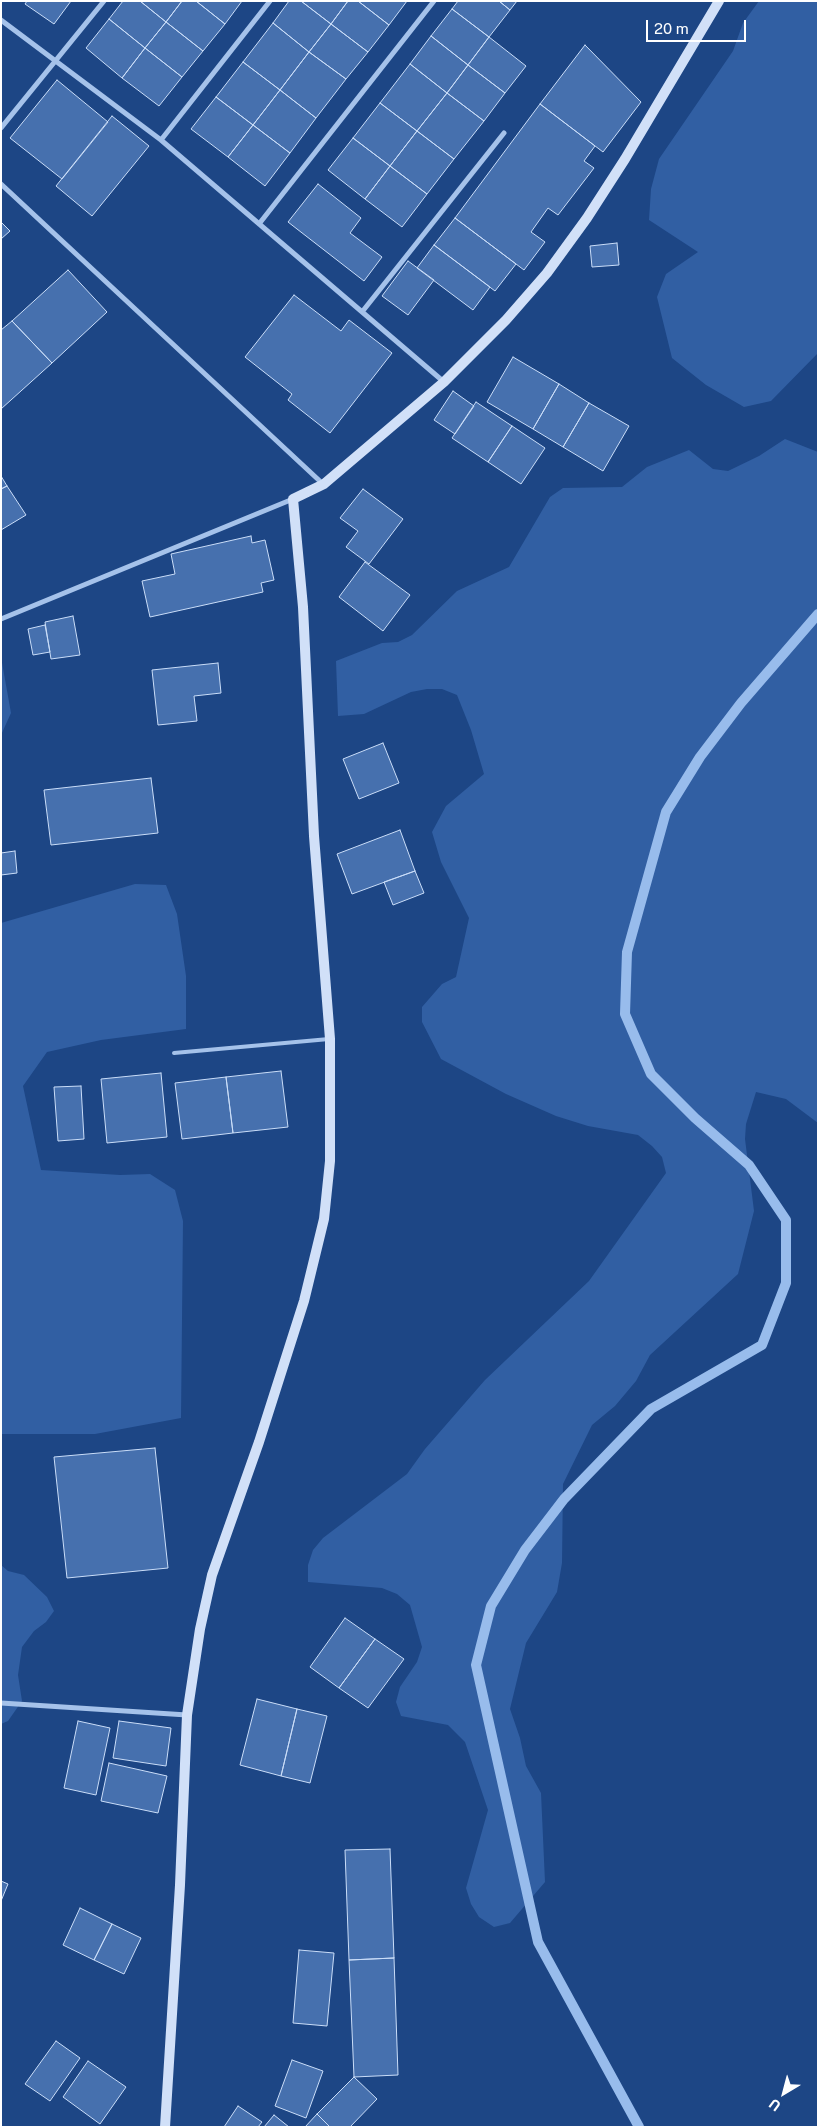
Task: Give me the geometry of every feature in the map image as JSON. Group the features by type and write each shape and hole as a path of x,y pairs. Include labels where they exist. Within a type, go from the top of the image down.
{"street":[{"path":"1,128 104,1"},
{"path":"161,140 270,1"},
{"path":"259,224 434,1"},
{"path":"1,619 293,499 324,484 444,382 506,320 546,273 587,218 625,159 719,1"},
{"path":"1,20 161,140 444,382"},
{"path":"362,312 504,133"},
{"path":"1,184 324,484"},
{"path":"165,2127 180,1885 187,1715 200,1629 212,1574 259,1442 304,1301 324,1219 330,1161 330,1039 314,836 303,607 293,499"},
{"path":"1,1703 187,1715"}],"lane":[{"path":"174,1053 330,1039"}],"shaded area":[{"path":"759,1 818,1 818,353 771,401 744,407 706,385 672,358 657,297 666,274 698,252 649,220 651,189 659,159 733,51 743,23"},
{"path":"785,439 818,452 818,1123 786,1099 756,1092 746,1124 745,1139 754,1211 738,1274 650,1355 636,1381 615,1406 592,1425 563,1484 562,1563 557,1592 526,1643 510,1709 520,1738 526,1766 541,1793 545,1882 510,1923 494,1927 479,1917 471,1904 466,1888 488,1810 465,1742 448,1725 401,1716 396,1702 400,1687 417,1662 422,1647 410,1605 397,1594 382,1588 308,1582 308,1565 313,1550 323,1538 407,1474 425,1449 485,1380 589,1281 666,1173 662,1157 638,1135 588,1126 556,1116 506,1094 441,1059 422,1022 422,1007 442,984 456,977 469,918 441,862 432,832 446,806 484,774 471,730 457,695 442,689 427,689 411,692 364,714 338,716 336,661 382,643 398,642 412,635 457,591 509,567 550,497 563,488 622,487 647,467 689,450 713,469 728,471 759,456"},
{"path":"1,657 11,713 1,735"},
{"path":"135,884 166,885 177,914 186,976 186,1029 101,1040 47,1052 23,1086 41,1170 120,1175 150,1174 175,1190 183,1221 181,1418 95,1434 1,1434 1,923"},
{"path":"1,1565 8,1571 24,1575 47,1597 54,1611 46,1622 34,1631 22,1647 18,1675 22,1701 8,1721 1,1724"}],"building":[{"path":"27,1 71,1 54,24 25,4"},
{"path":"123,1 140,1 166,22 145,48 109,19"},
{"path":"140,1 182,1 166,22"},
{"path":"182,1 196,1 225,24 203,51 166,22"},
{"path":"196,1 242,1 225,24"},
{"path":"289,1 301,1 331,24 309,52 273,23"},
{"path":"301,1 348,1 331,24"},
{"path":"348,1 358,1 389,25 368,52 331,24"},
{"path":"358,1 407,1 389,25"},
{"path":"458,1 499,1 510,10 489,37 452,9"},
{"path":"499,1 517,1 510,10"},
{"path":"452,9 489,37 468,65 431,36"},
{"path":"109,19 145,48 122,78 86,48"},
{"path":"166,22 203,51 182,77 145,48"},
{"path":"273,23 309,52 280,90 243,62"},
{"path":"331,24 368,52 346,79 309,52"},
{"path":"431,36 468,65 447,93 410,64"},
{"path":"489,37 526,66 505,93 468,65"},
{"path":"585,45 641,102 603,152 540,104"},
{"path":"145,48 182,77 159,106 122,78"},
{"path":"309,52 346,79 316,118 280,90"},
{"path":"243,62 280,90 253,125 216,97"},
{"path":"410,64 447,93 417,131 380,103"},
{"path":"468,65 505,93 484,121 447,93"},
{"path":"57,80 108,122 62,179 10,138"},
{"path":"280,90 316,118 290,153 253,125"},
{"path":"447,93 484,121 454,159 417,131"},
{"path":"216,97 253,125 228,157 191,129"},
{"path":"380,103 417,131 390,166 353,138"},
{"path":"540,104 595,146 584,161 594,168 558,215 548,208 531,232 545,242 524,270 455,218"},
{"path":"112,116 149,146 92,216 56,186"},
{"path":"253,125 290,153 265,186 228,157"},
{"path":"417,131 454,159 427,194 390,166"},
{"path":"353,138 390,166 365,199 328,170"},
{"path":"390,166 427,194 402,227 365,199"},
{"path":"318,184 361,218 350,233 382,257 364,281 288,222"},
{"path":"455,218 516,264 495,291 434,245"},
{"path":"1,222 10,231 1,239"},
{"path":"617,243 619,265 592,267 590,246"},
{"path":"434,245 490,287 473,310 417,268"},
{"path":"408,261 434,280 408,315 382,296"},
{"path":"68,270 107,312 52,363 12,321"},
{"path":"294,295 341,331 349,320 392,353 330,433 288,400 292,394 245,357"},
{"path":"12,321 52,363 1,409 1,330"},
{"path":"513,357 559,384 533,429 487,402"},
{"path":"559,384 589,403 563,447 533,429"},
{"path":"453,391 474,406 455,434 434,420"},
{"path":"476,402 512,426 488,462 452,438"},
{"path":"589,403 629,426 603,471 563,447"},
{"path":"512,426 545,448 521,484 488,462"},
{"path":"1,476 7,486 1,489"},
{"path":"7,486 26,515 1,530 1,489"},
{"path":"363,489 403,519 369,564 346,547 358,531 340,518"},
{"path":"251,536 252,543 265,540 274,580 261,583 263,592 150,617 142,581 175,574 171,554"},
{"path":"365,562 410,595 383,631 339,597"},
{"path":"73,616 80,655 51,659 45,622"},
{"path":"45,625 50,652 33,655 28,629"},
{"path":"218,663 221,693 194,696 197,721 158,725 152,670"},
{"path":"383,743 399,783 359,799 343,759"},
{"path":"151,778 158,833 51,845 44,790"},
{"path":"400,830 415,871 352,894 337,854"},
{"path":"15,851 17,873 1,875 1,853"},
{"path":"415,871 424,893 393,905 384,882"},
{"path":"281,1071 288,1127 233,1133 226,1077"},
{"path":"161,1073 167,1137 107,1143 101,1079"},
{"path":"226,1077 233,1133 182,1139 175,1083"},
{"path":"81,1086 84,1139 58,1141 54,1087"},
{"path":"155,1448 168,1568 67,1578 54,1457"},
{"path":"345,1618 375,1639 339,1688 310,1667"},
{"path":"375,1639 404,1659 368,1708 339,1688"},
{"path":"257,1699 297,1709 281,1776 240,1765"},
{"path":"297,1709 327,1716 310,1783 281,1776"},
{"path":"78,1721 110,1728 96,1795 64,1788"},
{"path":"119,1721 171,1728 166,1766 113,1758"},
{"path":"109,1763 167,1776 158,1813 101,1801"},
{"path":"390,1849 394,1958 349,1960 345,1850"},
{"path":"1,1881 8,1884 1,1901"},
{"path":"80,1908 112,1924 94,1960 63,1945"},
{"path":"112,1924 141,1938 124,1974 94,1960"},
{"path":"299,1950 334,1953 327,2026 293,2023"},
{"path":"394,1958 398,2075 354,2077 349,1960"},
{"path":"56,2041 80,2058 50,2101 25,2084"},
{"path":"292,2060 323,2071 306,2118 275,2106"},
{"path":"88,2061 126,2087 100,2124 63,2097"},
{"path":"354,2077 377,2099 350,2127 330,2127 317,2114"},
{"path":"238,2106 262,2122 258,2127 224,2127"},
{"path":"317,2114 330,2127 305,2127"},
{"path":"274,2115 289,2127 264,2127"}],"waterway":[{"path":"639,2127 538,1942 476,1665 491,1606 525,1550 564,1499 651,1409 762,1345 786,1283 786,1220 749,1165 695,1118 651,1074 625,1014 627,952 666,812 700,757 741,703 818,614"}]}
